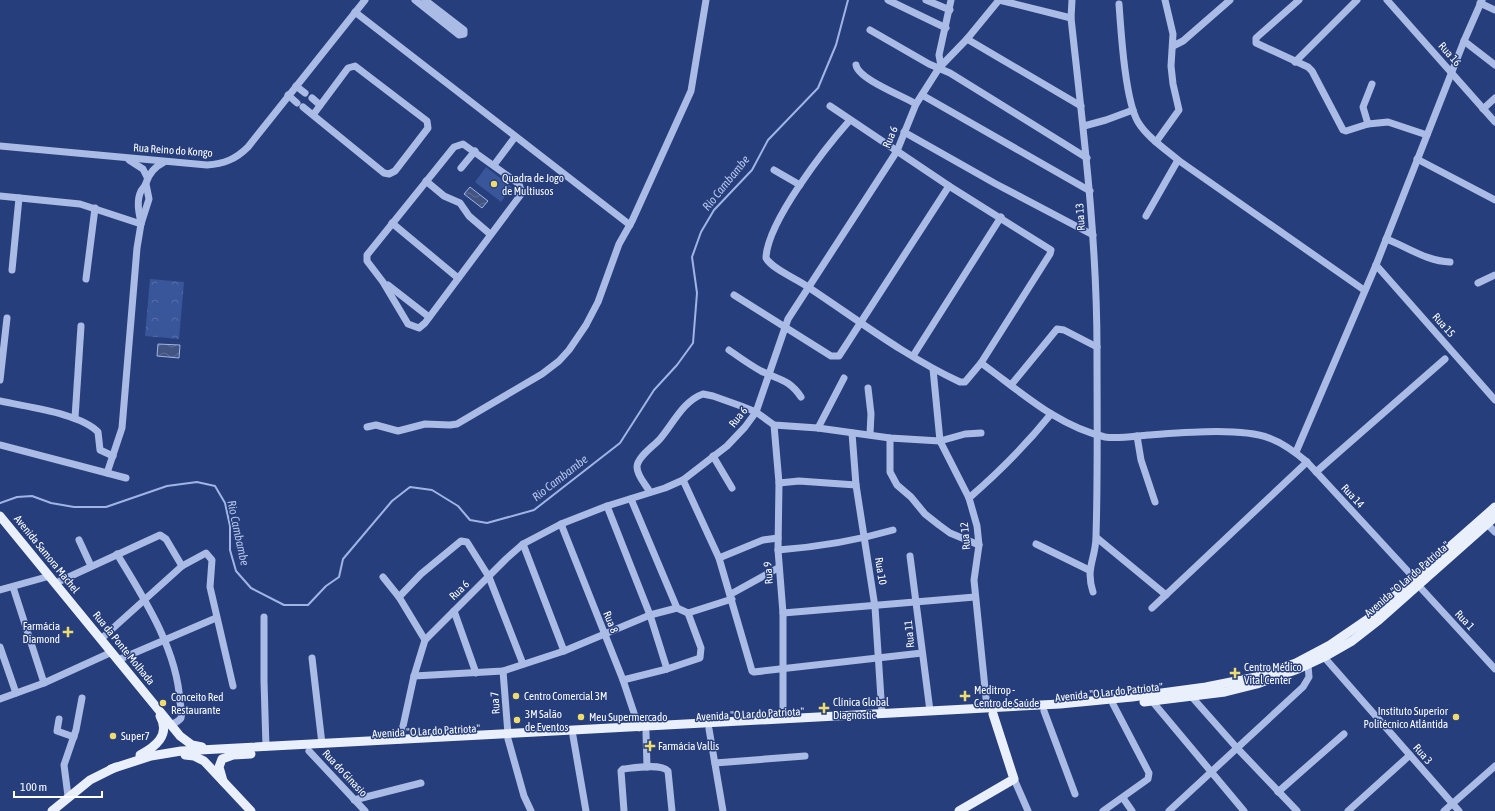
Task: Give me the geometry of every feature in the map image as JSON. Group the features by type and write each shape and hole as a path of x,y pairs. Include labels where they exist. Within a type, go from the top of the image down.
{"main road":[{"name":"Avenida \"O Lar do Patriota\"","path":"223,781 219,770 220,764 222,759 229,756 508,736 573,736 783,719 930,711 1044,711 1152,701 1225,692 1257,684 1308,665 1352,641 1379,620 1495,507"},
{"name":"Avenida Samora Machel","path":"0,516 76,608"},
{"name":"Avenida \"O Lar do Patriota\"","path":"111,769 151,756 181,751 400,740 642,730 709,729 990,711 1141,696 1206,687 1276,671 1296,663 1349,633 1417,582 1495,517"},
{"name":"Rua da Ponte Molhada","path":"76,608 153,704"},
{"name":"Avenida \"O Lar do Patriota\"","path":"52,811 68,796 90,780 151,749 159,742 163,734 163,724 153,704"},
{"path":"153,704 188,743 211,749"},
{"path":"959,811 1014,779 990,711"},
{"name":"Avenida \"O Lar do Patriota\"","path":"151,756 194,756 204,761 223,781"},
{"path":"223,781 250,811"}],"street":[{"name":"Rua Reino do Kongo","path":"0,146 207,165 224,163 234,159 248,146 364,0"},
{"path":"415,0 459,35 464,34 464,30 425,0"},
{"path":"367,427 378,426 398,431 425,424 450,426 542,374 559,361 569,350 586,325 598,302 622,238 630,225 691,91 706,0"},
{"path":"888,0 946,28"},
{"path":"926,0 950,10"},
{"path":"940,67 939,55 951,0"},
{"path":"999,0 1071,18"},
{"name":"Rua 6","path":"400,740 414,676 425,640 524,544 561,524 684,480 735,438 756,412 788,319 897,151 916,104 940,67 967,39 999,0"},
{"name":"Rua 13","path":"1072,0 1071,18 1090,191 1097,347 1096,538 1089,570"},
{"path":"1156,142 1179,110 1173,84 1171,66 1173,34 1165,0"},
{"path":"1173,46 1183,41 1230,0"},
{"path":"1299,0 1255,40 1258,45 1308,67 1312,71 1343,130 1346,131 1368,124 1388,122 1427,135"},
{"path":"1295,62 1358,0"},
{"name":"Rua 16","path":"1387,0 1495,122"},
{"path":"1296,452 1376,265 1451,72 1481,1 1495,10"},
{"path":"1119,4 1121,29 1133,110 1138,122 1156,142 1178,160 1364,290"},
{"path":"355,12 630,225"},
{"path":"870,30 950,72 1087,158"},
{"path":"967,39 1081,106"},
{"path":"1464,41 1495,65"},
{"path":"856,65 859,71 873,82 916,104"},
{"path":"288,95 384,173 389,174 395,171 428,128 427,121 355,66 348,68 313,115"},
{"path":"1368,124 1363,107 1372,84"},
{"path":"296,86 305,93"},
{"path":"922,96 1090,191"},
{"path":"312,98 320,105"},
{"path":"1483,109 1495,98"},
{"path":"830,106 950,186 1047,246 1051,250 1050,254 981,363 965,382 960,382 933,369 859,323 766,258 769,242 775,227 800,185 832,141 850,120"},
{"path":"1084,126 1133,110"},
{"path":"904,132 996,184 1093,235"},
{"path":"494,165 515,137"},
{"path":"466,144 494,165 519,184 522,193 422,326 419,328 408,324 383,282 367,261 366,256 457,145 466,144"},
{"path":"461,168 475,151"},
{"path":"125,158 143,169 146,181"},
{"path":"1417,159 1495,200"},
{"path":"1146,216 1178,160"},
{"path":"107,473 122,428 141,224 139,198 146,181 154,168 164,161"},
{"path":"774,170 800,185"},
{"path":"426,181 444,196 460,203 469,216 490,234"},
{"path":"734,295 831,356 839,356 859,323 950,186"},
{"path":"0,196 80,204 141,224"},
{"path":"12,270 18,198"},
{"path":"86,279 95,208"},
{"path":"913,356 1001,217"},
{"path":"392,223 458,278"},
{"path":"1386,239 1428,259 1450,262"},
{"name":"Rua 15","path":"1376,265 1495,400"},
{"path":"1478,283 1495,275"},
{"path":"383,282 429,317"},
{"path":"0,380 8,318"},
{"path":"75,418 81,326"},
{"path":"1011,384 1058,329 1064,330 1097,347"},
{"path":"729,350 761,371 770,374 794,387 802,397"},
{"path":"1316,472 1445,359"},
{"name":"Rua 14","path":"981,363 1051,414 1069,425 1107,437 1235,432 1267,437 1296,452 1417,582"},
{"name":"Rua 12","path":"933,369 940,441 969,498 977,526 979,545 974,580 975,597 990,711"},
{"path":"818,428 844,378"},
{"path":"868,388 872,414 870,434"},
{"path":"650,492 639,474 638,462 661,438 677,415 699,395 713,396 756,412 774,425 818,428 870,434 890,438 940,441 965,434 981,433"},
{"path":"0,401 75,418 94,428 100,435 100,450 113,456"},
{"path":"969,498 998,473 1026,444 1051,414"},
{"name":"Rua 9","path":"774,425 779,483 778,568 783,613 781,668 783,719"},
{"name":"Rua 10","path":"852,433 856,486 875,607 882,714"},
{"path":"1138,436 1141,460 1155,502"},
{"path":"890,438 890,472 897,485 911,497 925,514 939,525 950,533 979,545"},
{"path":"0,445 126,478"},
{"path":"713,456 732,488"},
{"path":"1152,608 1306,462"},
{"path":"684,480 719,558 732,596 752,671 756,673 781,668 922,653"},
{"path":"779,483 800,481 856,486"},
{"path":"631,499 677,608"},
{"path":"608,506 650,615 667,669"},
{"name":"Rua 8","path":"561,524 642,730 647,767"},
{"path":"1487,524 1495,532"},
{"path":"778,550 820,546 864,538 893,530"},
{"path":"60,581 162,535 166,538 182,566"},
{"path":"719,558 764,540 778,538"},
{"path":"1096,538 1166,595"},
{"path":"79,540 91,566"},
{"path":"399,597 421,574 464,540 489,577 523,664"},
{"path":"524,544 564,650"},
{"path":"1036,544 1089,570 1089,579 1093,592"},
{"path":"101,639 182,566 206,553 212,560 210,587 216,618 227,656 232,686"},
{"path":"117,554 165,639 180,695 181,716 178,721 171,725"},
{"name":"Rua 11","path":"910,556 918,603 922,653 930,711"},
{"path":"688,613 732,596 778,568"},
{"path":"0,590 50,576"},
{"path":"383,577 399,597 425,640"},
{"name":"Rua 1","path":"1417,582 1495,669"},
{"path":"13,587 44,683"},
{"path":"783,613 875,607 975,597"},
{"path":"414,676 504,671 604,635 650,615 677,608 688,613 701,648 701,655 697,660 623,680"},
{"path":"454,611 476,672"},
{"path":"118,660 216,618"},
{"path":"264,618 266,747"},
{"path":"0,647 16,693"},
{"path":"0,700 44,683 112,652"},
{"name":"Rua 3","path":"1324,657 1459,811"},
{"path":"312,658 322,744"},
{"path":"1169,811 1303,687 1309,677 1308,665"},
{"name":"Rua 7","path":"504,671 508,736 524,796 531,811"},
{"path":"1191,696 1296,811"},
{"path":"68,796 64,766 74,737 82,698"},
{"path":"1152,701 1244,811"},
{"path":"1103,811 1148,779 1149,773 1113,704"},
{"path":"1044,711 1075,794"},
{"path":"59,719 57,732 74,737"},
{"path":"709,729 723,811"},
{"path":"1278,792 1344,734"},
{"path":"573,736 586,811"},
{"name":"Rua do Ginasio","path":"309,751 365,811"},
{"path":"1348,811 1410,755"},
{"path":"715,763 806,756"},
{"path":"1444,811 1495,766"},
{"path":"624,811 621,771 623,769 647,767 662,768 668,771 672,811"},
{"path":"1014,779 1028,811"},
{"path":"354,800 421,783"},
{"path":"1123,798 1132,811"}],"green space":[{"name":"Quadra de Jogo de Multiusos","path":"486,167 512,187 501,202 475,182"},
{"path":"150,279 184,282 179,339 145,336"},
{"path":"155,283 179,285 178,299 154,297"},
{"path":"155,303 175,305 175,315 154,313"},
{"path":"153,322 174,324 173,333 152,331"}],"water":[{"path":"470,187 488,201 482,208 464,194"},
{"path":"158,344 180,345 179,358 157,356"}],"waterway":[{"name":"Rio Cambambe","path":"0,503 17,497 32,496 51,503 74,507 106,507 167,486 197,482 215,486 225,503 230,526 230,550 236,571 251,588 284,605 308,605 326,586 339,577 343,559 392,501 410,487 432,490 458,506 470,520 487,523 534,510 620,443 654,390 677,365 693,343 697,293 692,257 701,232 714,210 752,170 768,140 818,88 836,45 848,0"}],"place":[{"name":"Quadra de Jogo de Multiusos","path":"494,184"},
{"name":"Farmácia Diamond","path":"68,632"},
{"name":"Centro Médico Vital Center","path":"1235,673"},
{"name":"Centro Comercial 3M","path":"516,696"},
{"name":"Meditrop - Centro de Saúde","path":"965,696"},
{"name":"Conceito Red Restaurante","path":"163,703"},
{"name":"Clínica Global Diagnostic","path":"824,708"},
{"name":"Meu Supermercado","path":"581,717"},
{"name":"Instituto Superior Politécnico Atlântida","path":"1456,717"},
{"name":"3M Salão de Eventos","path":"517,720"},
{"name":"Super7","path":"113,736"},
{"name":"Farmácia Vallis","path":"650,746"}]}
